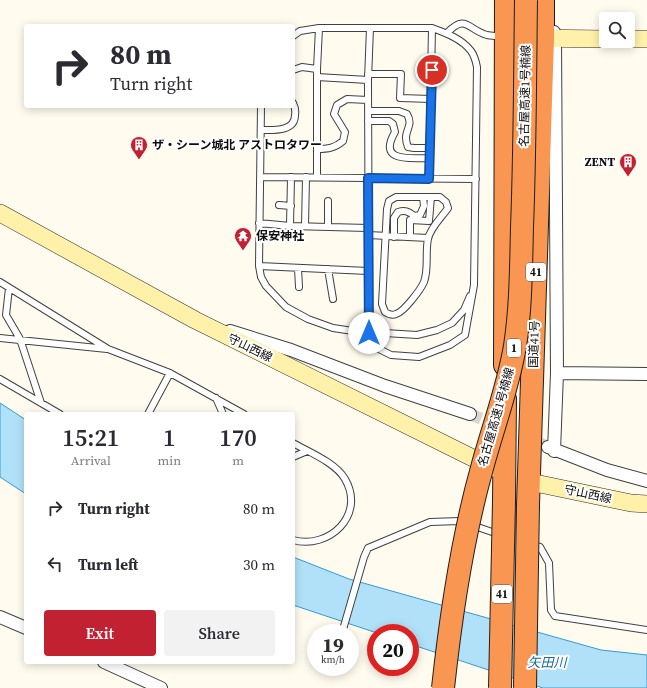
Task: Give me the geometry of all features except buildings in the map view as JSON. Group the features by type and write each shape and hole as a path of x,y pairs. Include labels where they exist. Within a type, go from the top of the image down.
{"highway":[{"name":"41","path":"500,688 505,474 506,0"},
{"name":"名古屋高速1号楠線","path":"443,688 454,599 464,542 481,469 506,386 515,347 519,305 523,207 526,0"},
{"name":"名古屋高速1号楠線","path":"456,688 465,600 473,544 488,471 512,387 521,349 527,306 532,0"},
{"name":"国道41号","path":"524,688 528,505 549,38 543,0"}],"main road":[{"path":"507,37 599,39"},
{"path":"635,39 647,39"},
{"name":"守山西線","path":"0,213 195,320 505,474"},
{"name":"守山西線","path":"529,484 540,484 631,503 647,504"}],"street":[{"path":"547,0 557,373 550,448 607,470 647,481"},
{"path":"195,320 291,350 385,386 470,414"},
{"path":"557,373 647,374"},
{"path":"0,617 24,627"},
{"path":"108,664 161,688"}],"lane":[{"path":"447,33 455,25 464,23 488,35 507,37"},
{"path":"317,177 317,69 319,28"},
{"path":"295,35 300,31 319,28 432,28 447,33 462,42 472,52 477,66 474,285 465,335 450,345 419,357 391,355 375,347 353,331"},
{"path":"369,333 368,77 370,28"},
{"path":"429,179 432,28"},
{"path":"295,69 302,67 317,69"},
{"path":"317,77 368,77 401,74 400,98 431,99"},
{"path":"317,149 328,149 337,146 343,141 345,132 334,114 337,105 347,99 368,100"},
{"path":"261,130 279,130 289,127 295,119 295,106"},
{"path":"261,108 259,266 261,277 266,286 286,307 333,328 369,333 417,335 437,330 452,322 464,310 474,285"},
{"path":"368,111 399,111 407,114 410,120 410,126 406,133 405,140 408,147 430,148"},
{"path":"368,121 389,121 393,124 395,132 391,140 390,148 392,154 397,158 430,158"},
{"path":"261,177 476,179"},
{"path":"290,226 291,177"},
{"path":"305,226 306,177"},
{"path":"396,196 431,197 440,197 446,202 448,208 430,232 428,238 424,283 407,306 397,314 391,315 385,312 382,304 386,209 389,201 396,196"},
{"path":"394,237 394,218 398,212 409,212 414,216 420,215 424,206 423,196"},
{"path":"410,238 410,220 430,221 431,197"},
{"path":"328,201 328,227"},
{"path":"279,205 291,206"},
{"path":"259,223 290,226 368,228"},
{"path":"368,235 428,238"},
{"path":"259,266 368,271"},
{"path":"298,268 299,287"},
{"path":"328,269 332,299"},
{"path":"0,282 108,349 170,373 240,412"},
{"path":"9,288 6,315 20,339 41,403"},
{"path":"0,338 108,349"},
{"path":"149,412 170,373"},
{"path":"0,379 57,412"},
{"path":"216,398 223,412"},
{"path":"295,444 338,469 346,479 350,492 350,511 339,529 331,536 312,542 295,540"},
{"path":"295,456 307,451"},
{"path":"345,624 368,548 430,522 460,521 511,538"},
{"path":"518,540 540,548 549,563 551,610 555,616 647,630"}],"water":[{"path":"0,403 24,419 24,493 0,477"},
{"name":"矢田川","path":"295,558 349,579 601,650 647,655 647,688 543,688 419,647 419,624 367,624 367,630 359,627 359,624 350,624 295,606"}],"tunnel":[{"path":"470,414 546,446"}],"place":[{"name":"ザ・シーン城北 アストロタワー","path":"139,160"},
{"name":"ZENT","path":"628,177"},
{"name":"保安神社","path":"243,251"}],"route":[{"path":"369,333 368,178 429,179 432,70"}]}
